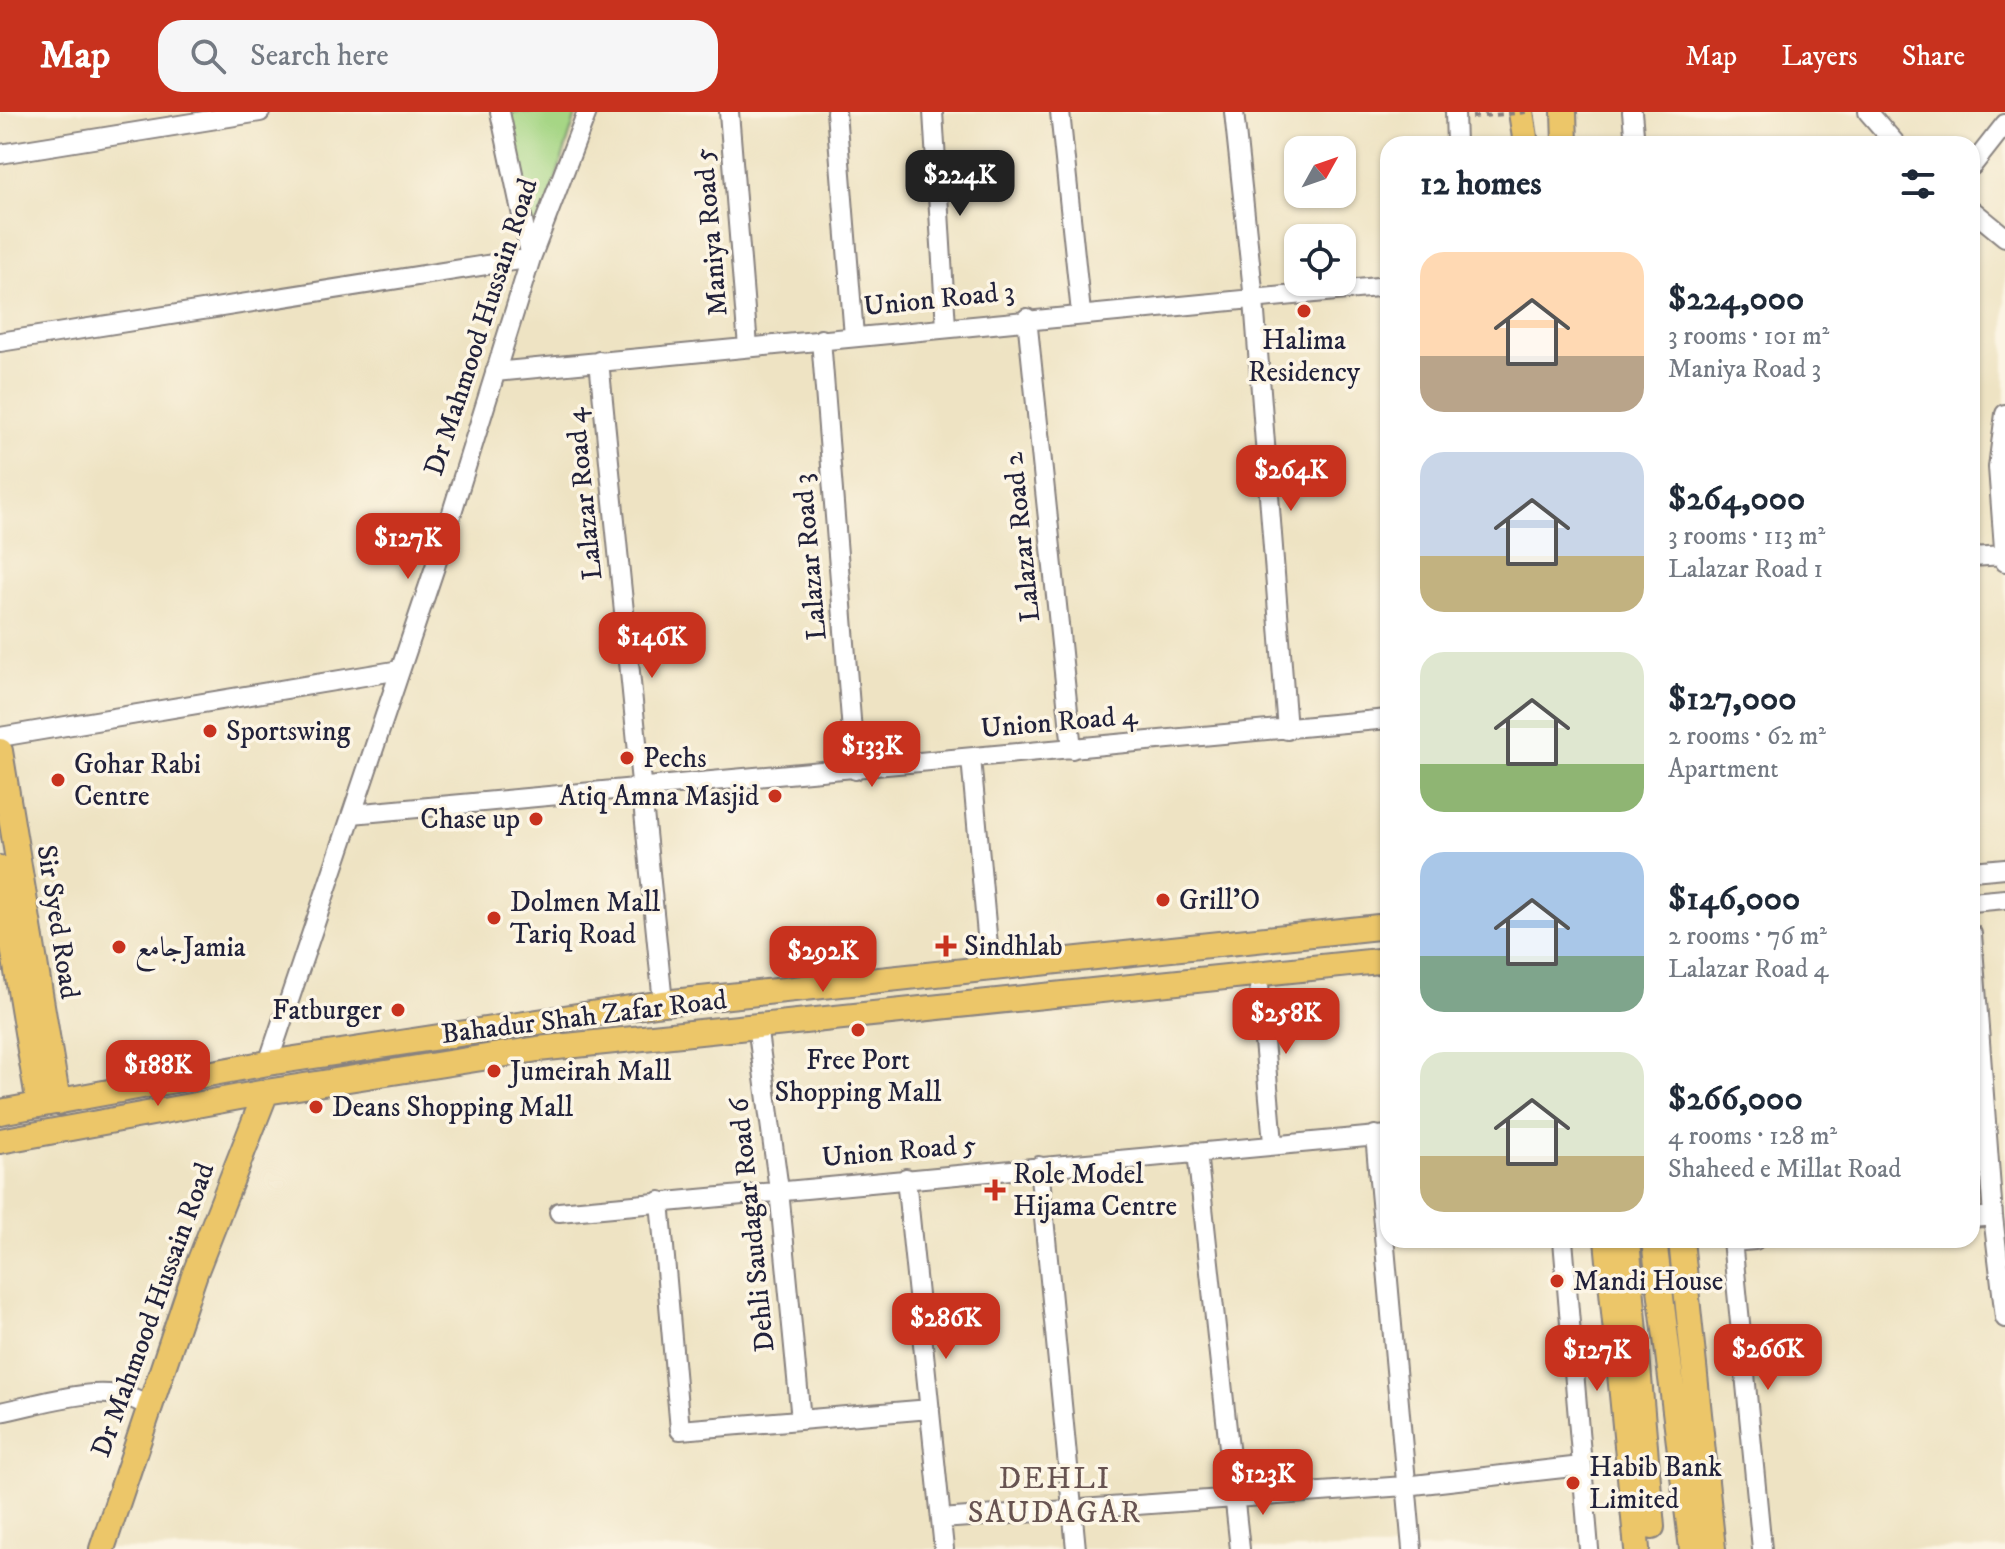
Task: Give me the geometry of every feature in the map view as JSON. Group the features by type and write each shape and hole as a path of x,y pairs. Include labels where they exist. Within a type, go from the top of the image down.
{"main road":[{"path":"1521,112 1525,136"},
{"path":"1564,112 1565,136"},
{"name":"Sir Syed Road","path":"0,751 48,1103"},
{"name":"Sir Syed Road","path":"0,868 48,1103"},
{"name":"Bahadur Shah Zafar Road","path":"0,1112 268,1063 663,1003 1380,927"},
{"name":"Bahadur Shah Zafar Road","path":"0,1141 266,1092 538,1049 1380,961"},
{"name":"Dr Mahmood Hussain Road","path":"102,1549 195,1273 266,1092"},
{"path":"1608,1248 1637,1549"},
{"path":"1628,1248 1654,1549"},
{"path":"1655,1248 1692,1549"},
{"path":"1682,1248 1713,1549"}],"street":[{"path":"0,154 260,112"},
{"path":"0,342 531,258 500,112"},
{"name":"Dr Mahmood Hussain Road","path":"268,1063 400,670 531,258 587,112"},
{"name":"Maniya Road 5","path":"729,112 748,347"},
{"path":"836,112 854,336"},
{"path":"933,112 946,327"},
{"path":"1060,112 1081,313"},
{"path":"1234,112 1254,300 1287,730"},
{"path":"1632,112 1634,136"},
{"path":"1868,112 1889,136"},
{"path":"1458,136 1463,114"},
{"path":"1980,156 2005,124"},
{"path":"1980,217 2005,237"},
{"name":"Union Road 3","path":"495,372 1027,318 1380,287"},
{"name":"Lalazar Road 2","path":"1027,318 1072,749"},
{"name":"Lalazar Road 3","path":"821,339 855,770"},
{"name":"Lalazar Road 4","path":"599,361 663,1003"},
{"path":"2005,414 1998,467 2005,562"},
{"path":"1980,556 2004,555"},
{"path":"0,737 400,670"},
{"name":"Union Road 4","path":"352,814 1380,720"},
{"path":"971,758 990,968"},
{"path":"1980,870 2005,868"},
{"path":"1980,901 2005,899"},
{"path":"1258,973 1273,1143"},
{"name":"Dehli Saudagar Road 6","path":"757,1025 779,1190 801,1420"},
{"path":"1980,1041 1993,1216 2005,1318"},
{"name":"Union Road 5","path":"559,1212 1380,1135"},
{"path":"1197,1152 1240,1549"},
{"path":"1039,1166 1076,1549"},
{"path":"906,1178 944,1549"},
{"path":"660,1201 680,1430 930,1409"},
{"path":"1980,1217 1993,1216"},
{"path":"1389,1248 1412,1549"},
{"path":"1564,1248 1589,1549"},
{"path":"1733,1248 1762,1549"},
{"path":"0,1412 112,1391 136,1397 148,1407"},
{"path":"941,1519 1405,1486 1581,1466"}],"path":[{"path":"1463,114 1527,112"}],"green space":[{"path":"500,112 577,112 531,258"}],"place":[{"name":"Halima Residency","path":"1304,311"},
{"name":"Sportswing","path":"210,731"},
{"name":"Pechs","path":"627,758"},
{"name":"Gohar Rabi Centre","path":"58,780"},
{"name":"Atiq Amna Masjid","path":"775,796"},
{"name":"Chase up","path":"536,819"},
{"name":"Grill'O","path":"1163,900"},
{"name":"Dolmen Mall Tariq Road","path":"494,918"},
{"name":"Sindhlab","path":"946,946"},
{"name":"جامعJamia","path":"119,947"},
{"name":"Fatburger","path":"398,1010"},
{"name":"Free Port Shopping Mall","path":"858,1030"},
{"name":"Jumeirah Mall","path":"494,1071"},
{"name":"Deans Shopping Mall","path":"316,1107"},
{"name":"Role Model Hijama Centre","path":"995,1190"},
{"name":"Mandi House","path":"1557,1281"},
{"name":"Habib Bank Limited","path":"1573,1483"}],"district":[{"name":"DEHLI SAUDAGAR","path":"1055,1496"}]}
